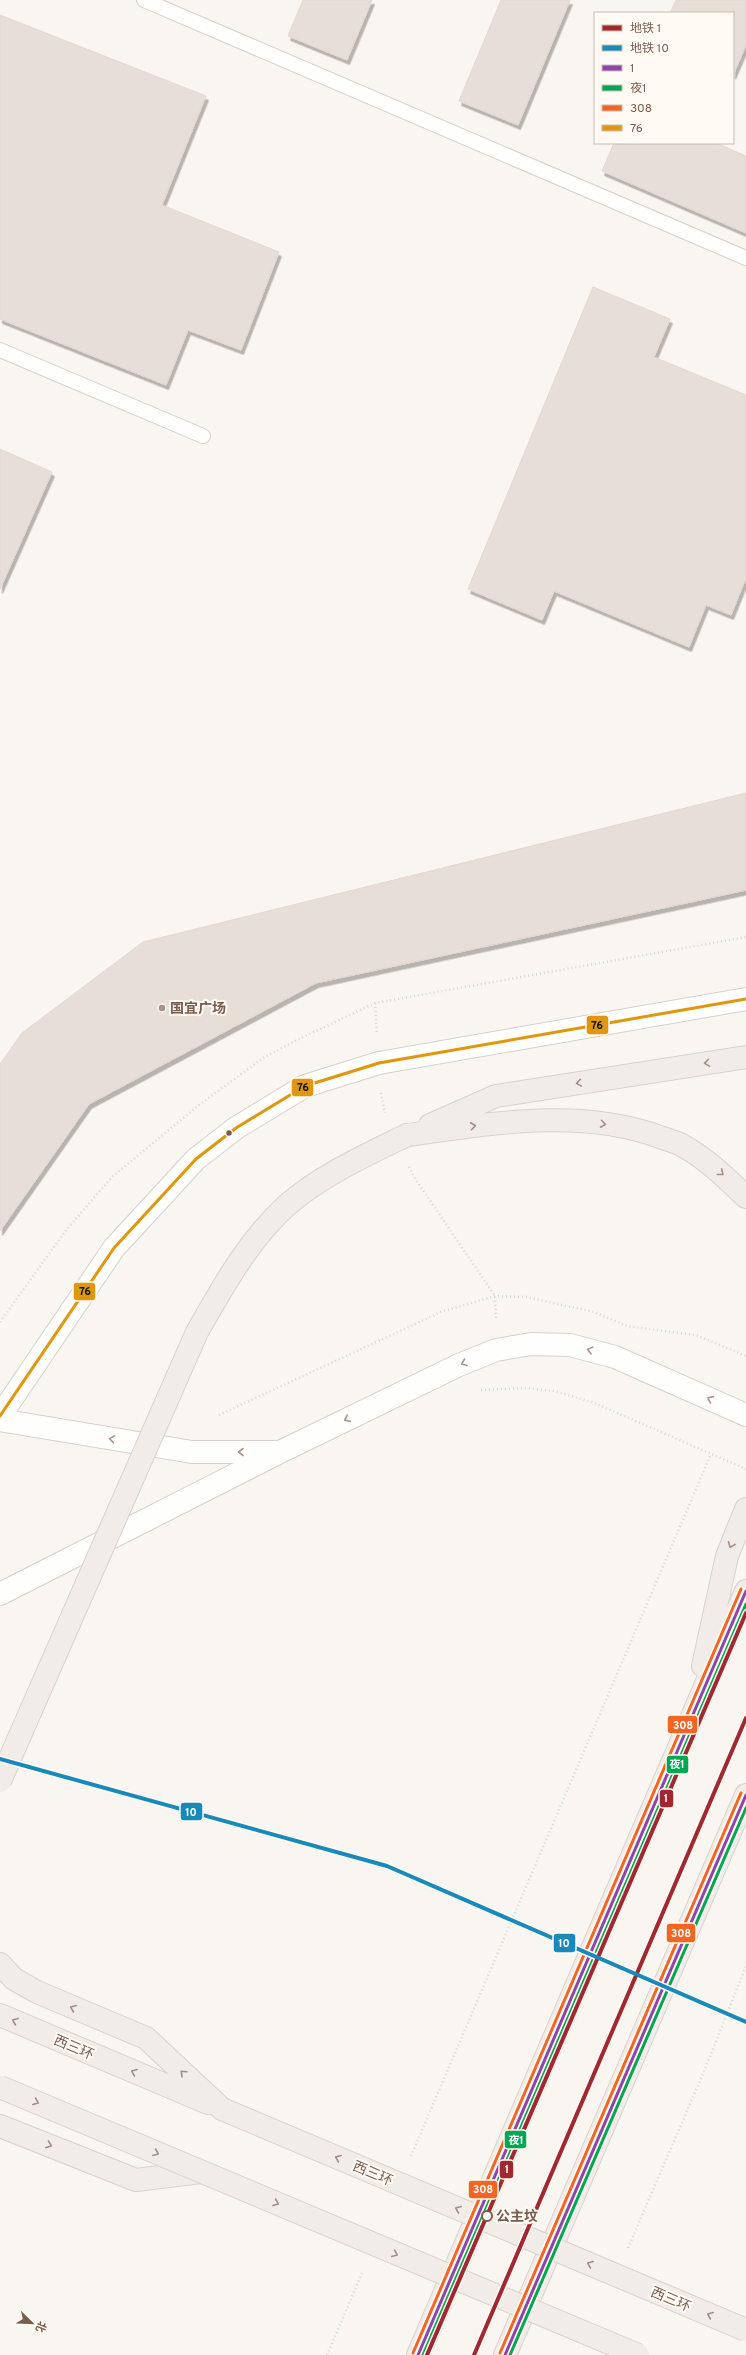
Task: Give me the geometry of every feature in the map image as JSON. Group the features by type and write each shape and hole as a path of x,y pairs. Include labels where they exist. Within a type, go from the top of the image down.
{"highway":[{"path":"0,1781 197,1332 231,1272 256,1238 287,1206 326,1178 407,1135 496,1096 746,1057"},
{"path":"407,1135 486,1125 536,1121 588,1122 639,1129 684,1146 723,1174 746,1197"},
{"path":"693,1715 727,1556 746,1509"},
{"path":"418,2355 746,1591"},
{"path":"504,2355 746,1795"},
{"path":"0,1964 14,1979 37,1992 146,2038 222,2109"},
{"name":"西三环","path":"0,2015 746,2330"},
{"path":"0,2087 638,2355"},
{"path":"0,2126 136,2180 201,2172"}],"street":[{"path":"0,1416 114,1248 196,1159 236,1128 305,1086 379,1062 746,999"},
{"path":"0,1594 280,1452 459,1364 496,1350 531,1344 570,1345 615,1357 746,1415"},
{"path":"0,1420 192,1452 280,1452"}],"lane":[{"path":"144,0 746,258"},
{"path":"0,350 203,436"}],"path":[{"path":"0,1322 67,1229 112,1177 199,1105 263,1058 294,1041 375,1003 746,937"},
{"path":"480,1390 526,1388 554,1391 592,1402 746,1469"},
{"path":"409,2162 711,1454"},
{"path":"626,2252 702,2076 746,1966"},
{"path":"327,2355 366,2264"}],"building":[{"path":"303,0 372,0 347,60 288,36"},
{"path":"501,0 570,0 518,125 459,101"},
{"path":"676,0 746,0 746,45 734,73 734,12 670,12"},
{"path":"0,15 206,96 162,205 279,252 241,350 188,330 166,385 0,319"},
{"path":"614,144 718,144 746,156 746,233 602,171"},
{"path":"593,287 670,319 654,357 746,395 746,578 731,615 706,605 689,647 554,591 542,620 468,589"},
{"path":"0,449 52,472 0,589"},
{"name":"国宜广场","path":"746,793 746,890 316,983 89,1104 0,1231 0,1064 22,1033 143,942"}],"metro line":[{"name":"1","path":"427,2355 746,1613"},
{"name":"1","path":"474,2355 746,1718"},
{"name":"10","path":"0,1759 387,1866 746,2022"}],"transit line":[{"name":"76","path":"0,1416 114,1248 196,1159 236,1128 305,1086 379,1063 746,999"},
{"name":"308","path":"413,2353 741,1589"},
{"name":"1","path":"418,2355 746,1591"},
{"name":"夜1","path":"423,2355 746,1604"},
{"name":"308","path":"500,2353 741,1793"},
{"name":"1","path":"505,2355 746,1795"},
{"name":"夜1","path":"510,2355 746,1808"}],"place":[{"name":"国宜广场","path":"162,1008"},
{"name":"公主坟","path":"487,2216"}]}
